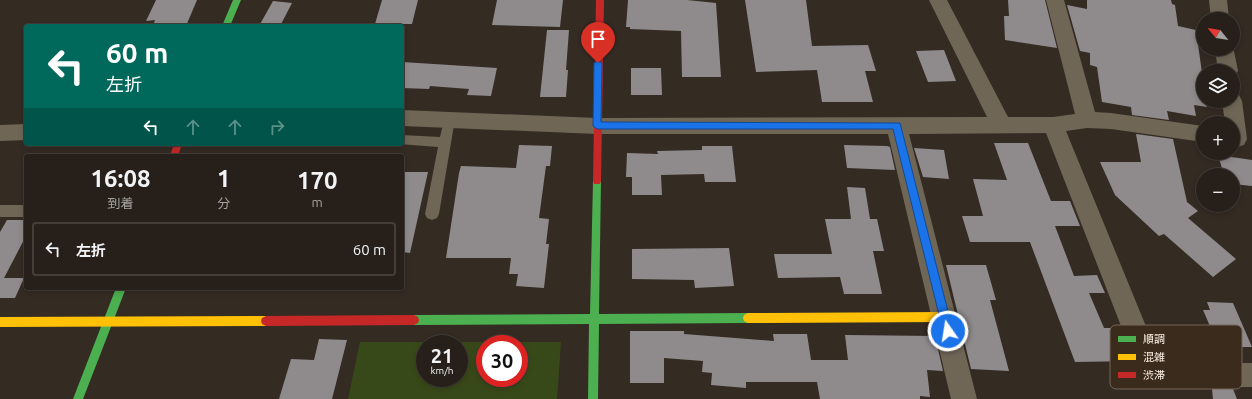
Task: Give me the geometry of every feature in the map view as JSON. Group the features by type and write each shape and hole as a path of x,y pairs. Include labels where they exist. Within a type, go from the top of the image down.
{"street":[{"path":"227,24 237,0"},
{"path":"593,399 600,0"},
{"path":"938,0 1002,126"},
{"path":"1055,0 1087,120"},
{"path":"1218,0 1219,12"},
{"path":"1234,108 1241,140"},
{"path":"404,118 597,126 1002,126 1053,125 1087,120 1111,121 1196,133"},
{"path":"1053,125 1133,325"},
{"path":"897,126 964,399"},
{"path":"0,132 24,132"},
{"path":"78,399 121,290"},
{"path":"0,322 945,317"},
{"path":"1242,375 1252,375"}],"lane":[{"path":"432,214 449,119"},
{"path":"404,140 445,142"},
{"path":"0,211 24,211"}],"green space":[{"path":"360,342 416,342 416,387 468,387 468,342 476,342 476,387 528,387 528,342 561,342 557,399 348,399"}],"building":[{"path":"156,0 197,0 187,24 154,24 155,20 146,21"},
{"path":"382,0 418,0 412,24 375,24"},
{"path":"497,0 563,0 560,27 492,25"},
{"path":"628,0 687,0 716,3 721,77 682,77 681,31 630,29 630,27 626,27"},
{"path":"745,0 806,0 812,46 868,45 876,71 865,71 873,102 822,102 817,70 756,72"},
{"path":"1008,0 1045,0 1057,48 1005,40 1004,16 1009,16"},
{"path":"1087,0 1171,0 1172,4 1175,5 1178,26 1196,30 1196,56 1200,56 1201,64 1196,64 1196,105 1194,105 1196,116 1167,111 1169,120 1132,115 1131,107 1102,102 1097,67 1090,65 1090,53 1080,51 1067,5 1087,9"},
{"path":"273,1 292,3 281,24 260,24"},
{"path":"547,30 569,30 566,70 568,70 566,97 540,97"},
{"path":"944,50 956,81 928,82 916,51"},
{"path":"404,62 497,68 491,96 467,95 469,89 430,86 429,89 404,88"},
{"path":"631,68 661,68 662,95 631,95"},
{"path":"1136,134 1173,139 1187,202 1196,209 1197,212 1188,218 1236,259 1213,277 1164,234 1159,236 1115,195 1100,162 1141,162"},
{"path":"994,143 1028,143 1051,201 1070,201 1080,226 1055,226 1074,276 1097,275 1105,293 1089,293 1104,328 1110,328 1110,361 1075,362 1030,242 970,242 962,216 983,216 973,179 1007,180"},
{"path":"519,145 552,146 550,166 546,166 539,218 549,219 546,244 549,244 544,288 516,286 518,274 509,274 511,258 446,258 461,166 516,168"},
{"path":"844,145 890,147 895,170 847,168"},
{"path":"702,146 732,146 736,182 705,182 704,174 661,175 662,195 632,195 632,177 626,177 627,153 658,154 657,151 702,150"},
{"path":"914,148 944,150 949,179 923,177"},
{"path":"1240,158 1252,160 1252,186 1240,185 1240,168 1222,168 1220,160 1240,160"},
{"path":"404,172 428,172 410,253 404,252"},
{"path":"847,187 865,188 870,219 877,219 884,251 873,251 882,294 844,294 840,277 778,278 774,254 832,254 825,219 851,219"},
{"path":"7,220 24,220 24,240 4,278 24,278 15,298 0,298 0,232"},
{"path":"729,248 734,286 695,288 694,280 632,279 632,249"},
{"path":"946,265 986,265 996,300 990,300 1009,371 971,369"},
{"path":"1207,302 1233,303 1252,347 1242,347 1242,325 1209,325 1203,310 1210,310"},
{"path":"630,331 684,331 684,334 774,341 773,334 807,334 811,360 848,360 845,335 935,336 943,371 927,370 930,397 920,396 920,399 820,399 817,382 746,382 746,388 711,385 712,373 702,372 703,361 664,358 664,383 630,383"},
{"path":"319,339 347,340 332,399 279,399 291,359 314,360"},
{"path":"1212,389 1233,389 1237,399 1213,399"}],"traffic: fast":[{"path":"227,24 237,0"},
{"path":"593,399 597,181"},
{"path":"78,399 120,290"},
{"path":"414,320 748,318"}],"traffic: slow":[{"path":"748,318 945,317"},
{"path":"0,322 266,321"}],"traffic: jam":[{"path":"597,181 600,0"},
{"path":"175,154 177,146"},
{"path":"266,321 414,320"}],"route":[{"path":"598,63 597,126 897,126 948,331"}]}
